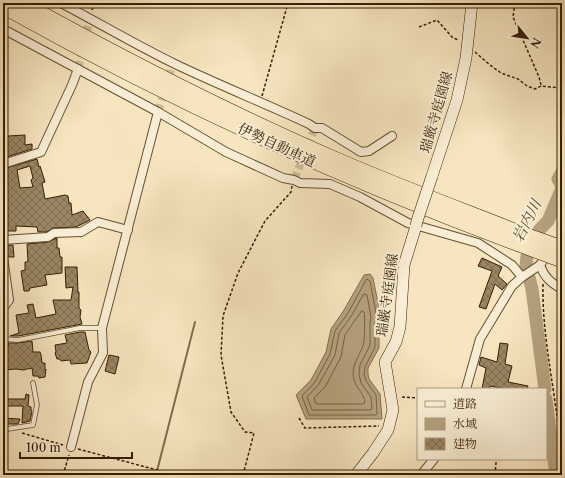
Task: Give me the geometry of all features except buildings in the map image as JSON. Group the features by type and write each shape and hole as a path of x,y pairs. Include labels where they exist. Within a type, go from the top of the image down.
{"highway":[{"name":"伊勢自動車道","path":"22,3 138,66 272,131 520,239 562,260"},
{"name":"伊勢自動車道","path":"3,6 133,76 268,141 395,196 520,239 562,247"}],"main road":[{"name":"瑞厳寺庭園線","path":"416,226 457,100 466,58 472,3"},
{"name":"瑞巌寺庭園線","path":"356,475 388,430 393,410 385,362 396,342 400,327 404,265 416,226"}],"street":[{"path":"61,3 173,63 207,79 261,101 315,128 322,128 361,152 369,151 392,136"},
{"path":"3,29 158,112 226,152 283,178 300,183 330,184 360,197 408,223 478,243 512,265 522,277"},
{"path":"3,164 40,152 72,85 78,68"},
{"path":"71,447 88,382 103,353 102,328 158,112"},
{"path":"3,240 48,237 54,233 81,232 98,222 128,230"},
{"path":"466,388 480,339 512,286 540,265 544,259 562,247"},
{"path":"3,257 9,300 3,308"},
{"path":"540,265 543,274 554,285 562,289"},
{"path":"421,475 433,460"}],"lane":[{"path":"3,339 18,340 80,328 102,328"},
{"path":"5,428 33,424 37,405 33,383"}],"path":[{"path":"261,101 288,3"},
{"path":"515,3 513,17 539,77 541,86"},
{"path":"419,27 437,20 452,38 468,43 471,49 490,65 501,72 518,79 526,86 535,89 541,86 562,88"},
{"path":"559,87 562,83"},
{"path":"243,475 254,433 244,432 231,412 221,355 223,316 238,273 265,221 291,192 294,180"},
{"path":"543,274 542,306 562,474"},
{"path":"402,397 417,398"},
{"path":"299,418 305,428 384,426 388,430"},
{"path":"5,428 176,475"},
{"path":"63,475 71,447"},
{"path":"495,475 496,460"}],"water":[{"path":"370,274 373,278 381,318 379,323 379,348 368,368 368,374 369,379 380,394 382,419 306,419 296,395 311,380 326,352 331,329 364,275"}],"waterway":[{"name":"岩内川","path":"562,172 558,179 562,186"},
{"name":"岩内川","path":"545,388 532,289 526,265 527,256 540,229 548,221 562,188"},
{"path":"156,475 195,322"},
{"name":"岩内川","path":"547,407 556,475"}],"tunnel":[{"path":"78,69 90,18"},
{"path":"158,112 173,63"},
{"path":"294,180 315,128"}]}
